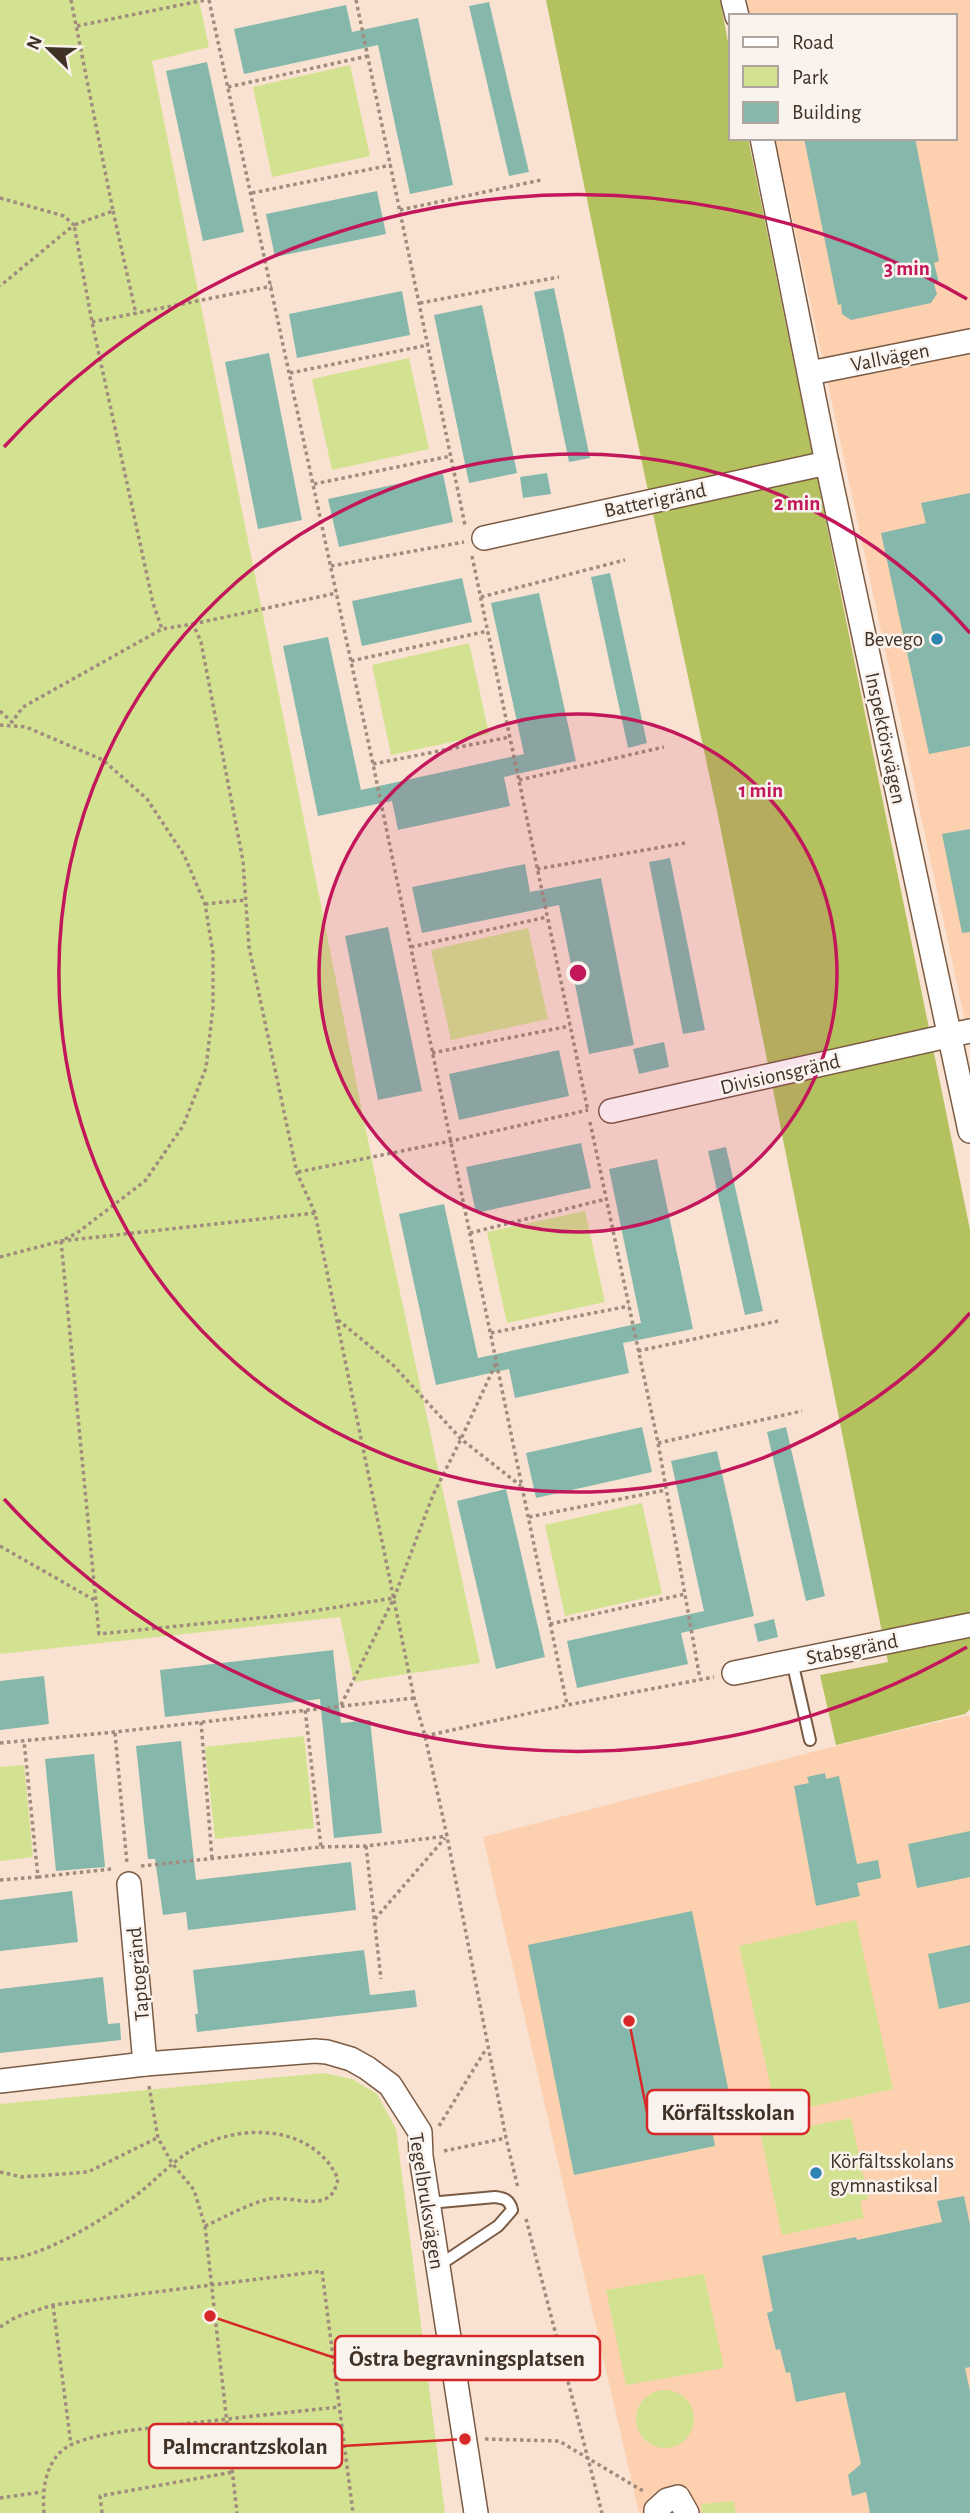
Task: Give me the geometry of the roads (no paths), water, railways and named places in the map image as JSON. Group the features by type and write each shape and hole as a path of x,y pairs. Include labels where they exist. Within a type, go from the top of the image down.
{"street":[{"name":"Inspektörsvägen","path":"762,140 827,463 960,1033 970,1130"},
{"name":"Vallvägen","path":"810,373 970,341"},
{"name":"Batterigränd","path":"481,538 827,463"},
{"name":"Divisionsgränd","path":"611,1111 960,1033"},
{"name":"Stabsgränd","path":"734,1673 970,1625"},
{"name":"Taptogränd","path":"128,1876 145,2064"},
{"name":"Tegelbruksvägen","path":"0,2081 145,2064 315,2051 351,2059 368,2067 390,2085 420,2132 421,2156 476,2513"},
{"path":"656,2513 667,2500 678,2497 687,2513"}],"lane":[{"path":"792,1661 810,1740"},
{"path":"429,2203 495,2197 517,2203 498,2226 438,2266"}],"place":[{"name":"Bevego","path":"937,639"},
{"name":"Körfältsskolan","path":"629,2021"},
{"name":"Körfältsskolans gymnastiksal","path":"816,2173"},
{"name":"Östra begravningsplatsen","path":"210,2316"},
{"name":"Palmcrantzskolan","path":"465,2439"}]}
